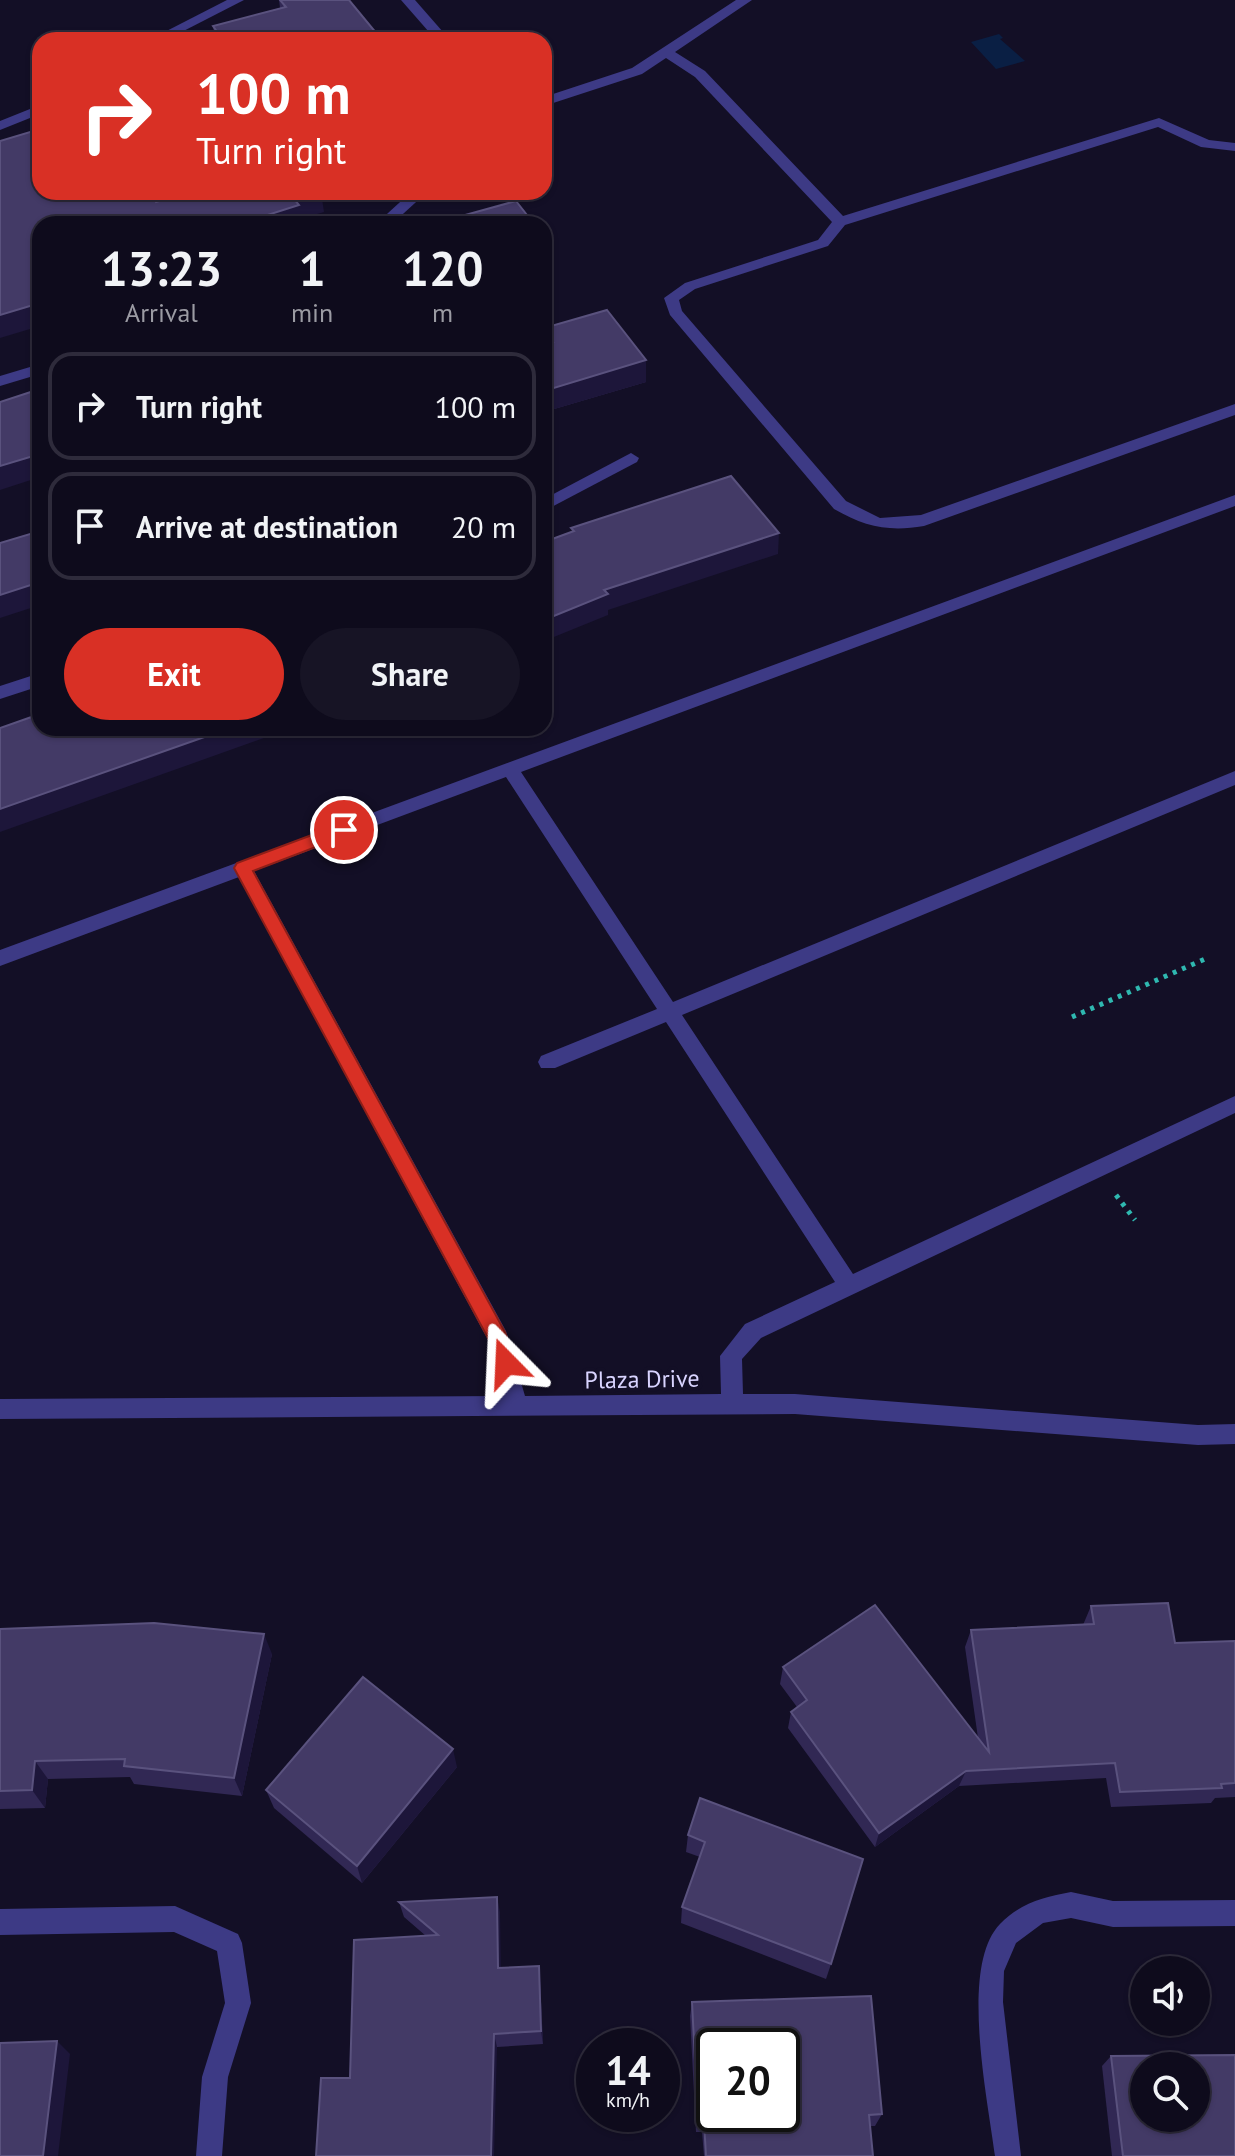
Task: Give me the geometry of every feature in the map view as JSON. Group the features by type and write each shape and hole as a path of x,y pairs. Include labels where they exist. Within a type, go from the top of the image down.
{"street":[{"path":"172,32 237,0"},
{"path":"408,0 436,32"},
{"path":"552,99 637,71 745,0"},
{"path":"667,53 700,74 840,222"},
{"path":"0,106 5,124 32,112"},
{"path":"1235,147 1206,144 1159,122 840,222 823,243 690,286 671,298 675,312 840,505 867,523 893,527 924,520 1235,409"},
{"path":"392,216 411,200"},
{"path":"0,381 32,371"},
{"path":"552,502 631,458"},
{"path":"0,958 1235,500"},
{"path":"0,693 32,682"},
{"path":"510,769 849,1285"},
{"path":"548,1062 1235,778"},
{"path":"243,868 498,1338 517,1406"},
{"path":"732,1404 728,1369 731,1356 753,1331 1235,1104"},
{"name":"Plaza Drive","path":"0,1409 795,1404 1198,1435 1235,1434"},
{"path":"1008,2156 990,2002 991,1971 1007,1934 1038,1911 1071,1905 1113,1914 1235,1913"},
{"path":"0,1922 175,1919 229,1943 238,2003 215,2077 209,2156"}],"path":[{"path":"1072,1017 1205,959"}],"water":[{"path":"999,34 1003,38 1000,39 1025,61 996,69 971,42"}],"building":[{"path":"280,0 349,0 375,32 217,32 213,26 286,7"},
{"path":"32,131 32,200 295,200 299,205 264,216 32,216 32,305 0,315 0,141"},
{"path":"516,201 528,216 461,216"},
{"path":"607,310 646,360 552,389 552,326"},
{"path":"32,392 32,456 0,466 0,402"},
{"path":"731,476 779,533 604,590 608,594 552,617 552,539 574,531 571,528"},
{"path":"32,533 32,585 0,595 0,543"},
{"path":"32,717 32,736 207,736 0,809 0,728"},
{"path":"1168,1603 1175,1643 1235,1641 1235,1783 1221,1784 1222,1788 1120,1792 1115,1763 966,1771 879,1833 791,1712 807,1700 783,1667 875,1605 989,1752 971,1630 1094,1624 1091,1606"},
{"path":"154,1623 264,1634 234,1778 124,1766 125,1759 35,1761 32,1790 0,1791 0,1629"},
{"path":"363,1677 453,1749 357,1866 266,1790"},
{"path":"700,1798 863,1859 831,1964 682,1907 705,1842 688,1835"},
{"path":"497,1897 498,1968 539,1966 541,2031 494,2034 491,2156 316,2156 321,2078 350,2078 354,1940 438,1935 399,1902"},
{"path":"871,1996 882,2114 869,2115 873,2156 706,2156 705,2132 800,2132 800,2028 696,2028 696,2081 692,2002"},
{"path":"57,2041 43,2156 0,2156 0,2043"},
{"path":"1210,2055 1235,2055 1235,2156 1123,2156 1111,2056 1130,2056 1130,2132 1210,2132"}],"route":[{"path":"344,830 243,868 498,1338 506,1363"}]}
